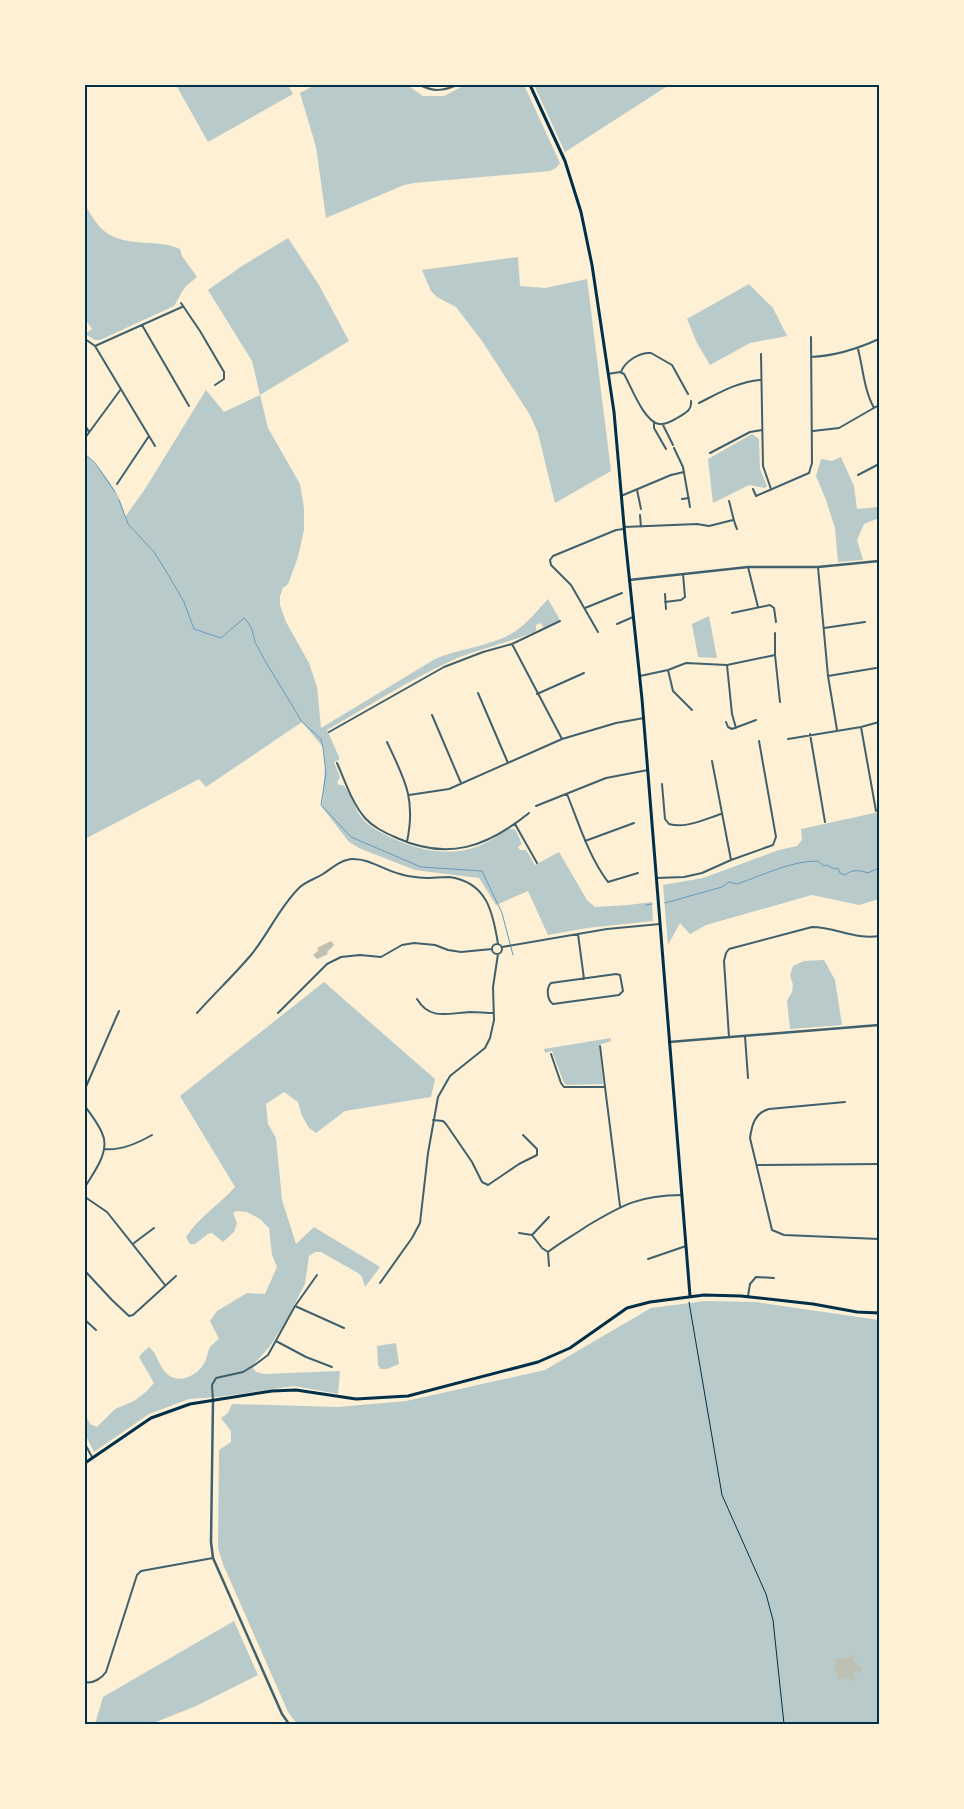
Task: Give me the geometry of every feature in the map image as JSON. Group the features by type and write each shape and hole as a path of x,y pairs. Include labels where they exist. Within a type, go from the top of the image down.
{"main road":[{"path":"530,85 556,141 574,188 588,241 616,430 629,580 644,718 690,1296"},
{"path":"85,1463 151,1418 190,1404 272,1391 296,1390 356,1399 408,1396 538,1362 570,1348 627,1308 642,1303 704,1295 748,1296 813,1304 857,1312 879,1313"}],"street":[{"path":"420,85 435,91 456,85"},
{"path":"181,303 224,372 224,379 215,385"},
{"path":"95,346 183,307"},
{"path":"142,325 189,406"},
{"path":"753,489 756,496 809,473 812,463 811,337"},
{"path":"85,338 95,346 155,446"},
{"path":"811,357 828,356 858,349 879,339"},
{"path":"858,349 864,372 867,396 874,408"},
{"path":"621,372 624,365 640,355 651,353 672,365 688,394"},
{"path":"761,354 763,466 771,490"},
{"path":"608,374 621,372"},
{"path":"621,372 624,374 648,418 654,423 663,424 670,422 688,411 691,401"},
{"path":"699,403 745,381 760,380"},
{"path":"85,438 121,389"},
{"path":"812,431 839,428 879,405"},
{"path":"654,423 654,428 666,449"},
{"path":"663,424 684,472 690,507"},
{"path":"85,425 89,432"},
{"path":"710,453 750,432 762,430"},
{"path":"117,484 149,436"},
{"path":"858,475 879,464"},
{"path":"621,496 671,474 684,472"},
{"path":"638,490 642,509"},
{"path":"682,499 689,498"},
{"path":"729,501 737,529"},
{"path":"640,515 641,526"},
{"path":"598,632 571,584 551,565 550,560 553,556 624,528 697,524 710,526 733,520"},
{"path":"629,580 748,567 818,567 878,561 879,567"},
{"path":"748,567 758,607"},
{"path":"818,567 828,676 838,730"},
{"path":"665,602 681,600 686,597 683,574"},
{"path":"585,608 622,593"},
{"path":"664,594 666,609"},
{"path":"732,613 770,605 774,608 776,622"},
{"path":"617,624 633,617"},
{"path":"329,732 444,667 483,652 512,644 560,621"},
{"path":"824,628 865,622"},
{"path":"775,633 775,654 780,702"},
{"path":"512,644 562,739"},
{"path":"640,676 668,670 686,663 726,665 775,654"},
{"path":"726,665 732,714 736,728"},
{"path":"828,676 876,668"},
{"path":"668,670 673,691 692,710"},
{"path":"537,694 584,673"},
{"path":"478,693 508,763"},
{"path":"432,715 461,783"},
{"path":"410,795 438,791 461,783 562,739 616,723 644,718"},
{"path":"726,722 730,729 756,720"},
{"path":"788,739 861,727 879,722"},
{"path":"861,727 876,811"},
{"path":"810,734 825,822"},
{"path":"387,742 407,784 410,795 411,819 407,842"},
{"path":"656,878 692,875 769,846 776,841 759,742"},
{"path":"712,761 731,860"},
{"path":"336,763 359,811 373,826 425,848 445,850 480,843 515,824 529,813"},
{"path":"536,806 606,778 648,770"},
{"path":"662,784 665,819 669,824 690,823 721,814"},
{"path":"567,794 585,841 602,875 608,882 638,873"},
{"path":"585,841 634,823"},
{"path":"515,824 537,863"},
{"path":"197,1013 250,956 286,902 295,892 309,880 344,861 352,859 366,860 399,874 417,877 448,877 470,884 484,896 491,907 495,920 498,944 502,947 606,929 660,924"},
{"path":"729,1037 724,961 729,950 822,927 865,937 879,936"},
{"path":"578,934 584,978"},
{"path":"278,1013 327,964 340,957 349,955 381,957 402,945 414,943 436,945 448,950 461,952 492,949 494,945 498,944"},
{"path":"380,1283 420,1224 433,1120 438,1097 445,1083 461,1066 488,1043 492,1032 494,1013 493,987 498,954 501,952 502,947"},
{"path":"492,949 498,954"},
{"path":"620,975 623,991 619,995 553,1004 550,1002 548,988 551,983 584,978 620,975"},
{"path":"417,999 426,1009 442,1015 468,1012 494,1013"},
{"path":"85,1089 119,1011"},
{"path":"669,1042 879,1025"},
{"path":"745,1036 748,1078"},
{"path":"600,1046 620,1206"},
{"path":"551,1054 561,1083 564,1086 605,1087"},
{"path":"845,1102 769,1108 758,1114 752,1125 750,1138 772,1230 784,1236 879,1239"},
{"path":"85,1106 105,1139 102,1158 85,1186"},
{"path":"433,1120 443,1121 446,1124 485,1185 493,1183 519,1164 537,1154 537,1149 523,1135"},
{"path":"104,1149 111,1150 141,1141 152,1135"},
{"path":"757,1165 879,1164"},
{"path":"548,1252 620,1206 653,1196 682,1195"},
{"path":"85,1197 104,1209 134,1243 166,1286"},
{"path":"532,1235 549,1217"},
{"path":"134,1243 154,1228"},
{"path":"519,1233 532,1235 542,1248 548,1252"},
{"path":"648,1259 686,1246"},
{"path":"548,1252 549,1266"},
{"path":"85,1271 118,1307 129,1316 133,1315 176,1276"},
{"path":"289,1724 282,1714 213,1558 211,1542 212,1385 216,1378 244,1372 268,1355 295,1306 317,1275"},
{"path":"748,1296 750,1284 756,1277 774,1278"},
{"path":"295,1306 344,1328"},
{"path":"85,1320 96,1330"},
{"path":"276,1341 332,1368"},
{"path":"85,1444 92,1458"},
{"path":"85,1682 93,1682 104,1676 137,1575 141,1571 213,1558"}],"path":[{"path":"690,1296 688,1303 722,1495 766,1594 773,1620 784,1724"}],"shaded area":[{"path":"176,85 288,85 293,94 208,142"},
{"path":"315,85 407,85 423,96 444,96 465,85 524,85 560,163 550,171 404,185 326,218 316,147 300,93"},
{"path":"534,85 669,85 565,152"},
{"path":"85,205 101,228 118,239 161,244 180,249 182,256 197,277 185,287 174,306 100,340 95,340 85,334 92,329 85,319"},
{"path":"288,238 319,285 349,341 260,395 252,361 208,290 242,266"},
{"path":"518,257 520,286 545,288 587,279 611,471 555,503 538,433 530,415 482,341 456,307 437,297 431,291 422,270"},
{"path":"749,284 773,308 787,336 750,343 710,365 697,343 687,319"},
{"path":"206,390 224,412 260,395 268,428 300,484 304,508 304,530 298,557 288,584 283,588 280,596 280,605 286,622 309,663 317,687 321,728 435,659 499,640 513,633 529,620 548,599 560,620 544,628 540,623 536,625 536,631 453,660 327,730 339,757 339,760 334,762 340,777 337,782 346,788 362,818 372,827 394,839 415,847 446,852 468,849 483,844 509,829 513,829 516,831 522,844 518,847 520,850 526,850 535,865 559,852 587,900 595,907 652,902 653,921 587,928 548,935 528,891 496,905 479,878 415,870 361,849 349,842 322,807 325,764 323,747 302,722 206,787 199,779 85,839 85,454 98,467 116,491 125,517 145,489"},
{"path":"752,434 759,439 760,469 767,486 765,488 749,485 713,503 708,459"},
{"path":"841,457 854,486 857,509 879,507 879,518 864,524 857,540 863,560 838,562 835,528 816,476 821,459 832,461"},
{"path":"709,616 717,658 698,657 692,624"},
{"path":"879,812 879,899 859,905 812,895 706,925 690,934 680,923 668,945 663,885 703,878 779,850 797,846 802,840 801,829"},
{"path":"824,960 835,980 842,1025 790,1029 787,1001 792,992 793,985 790,975 793,966 804,961"},
{"path":"324,982 435,1079 431,1097 345,1111 316,1133 309,1128 302,1116 298,1102 284,1092 266,1104 268,1124 276,1138 282,1200 296,1244 314,1227 380,1267 365,1287 362,1277 358,1273 321,1252 315,1252 309,1256 305,1284 284,1324 253,1368 256,1372 264,1374 340,1371 338,1394 294,1386 219,1397 189,1399 149,1414 94,1452 85,1434 85,1414 90,1424 97,1427 115,1409 134,1401 147,1391 154,1383 139,1357 143,1352 149,1347 163,1370 171,1377 182,1379 193,1375 202,1367 210,1347 219,1339 210,1321 217,1311 247,1293 265,1294 277,1267 272,1255 269,1228 260,1219 247,1212 237,1211 233,1213 237,1223 234,1232 223,1242 212,1233 195,1244 190,1244 186,1237 235,1187 180,1096"},
{"path":"611,1038 611,1041 599,1045 603,1084 567,1085 564,1083 552,1051 545,1053 544,1049"},
{"path":"705,1301 756,1302 879,1320 879,1724 297,1724 288,1712 223,1564 218,1548 219,1450 231,1442 231,1431 221,1418 228,1413 232,1404 338,1407 406,1401 545,1370 651,1308"},
{"path":"396,1343 399,1364 387,1369 381,1369 378,1365 377,1346"},
{"path":"234,1621 258,1675 196,1706 151,1724 95,1724 103,1697"}],"building":[{"path":"331,941 334,945 327,952 328,954 317,959 313,955 319,950 317,948"},
{"path":"851,1655 855,1657 853,1661 863,1669 859,1673 854,1668 855,1673 852,1673 856,1681 849,1680 849,1677 838,1680 839,1674 836,1675 835,1665 837,1664 835,1658 851,1657"}],"waterway":[{"path":"85,454 95,463 115,492"},
{"path":"119,500 128,524 154,552 166,571 184,602 194,629 221,638 244,618 247,621 264,659 302,722 321,739 326,773 321,805 351,837 421,867 482,871"},
{"path":"665,903 722,887 729,882 737,884 797,863 818,861 824,866 827,865 834,869 838,868 840,873 845,875 856,871 868,873 879,868"},
{"path":"482,871 502,913 513,955"},
{"path":"646,905 652,904"}]}
